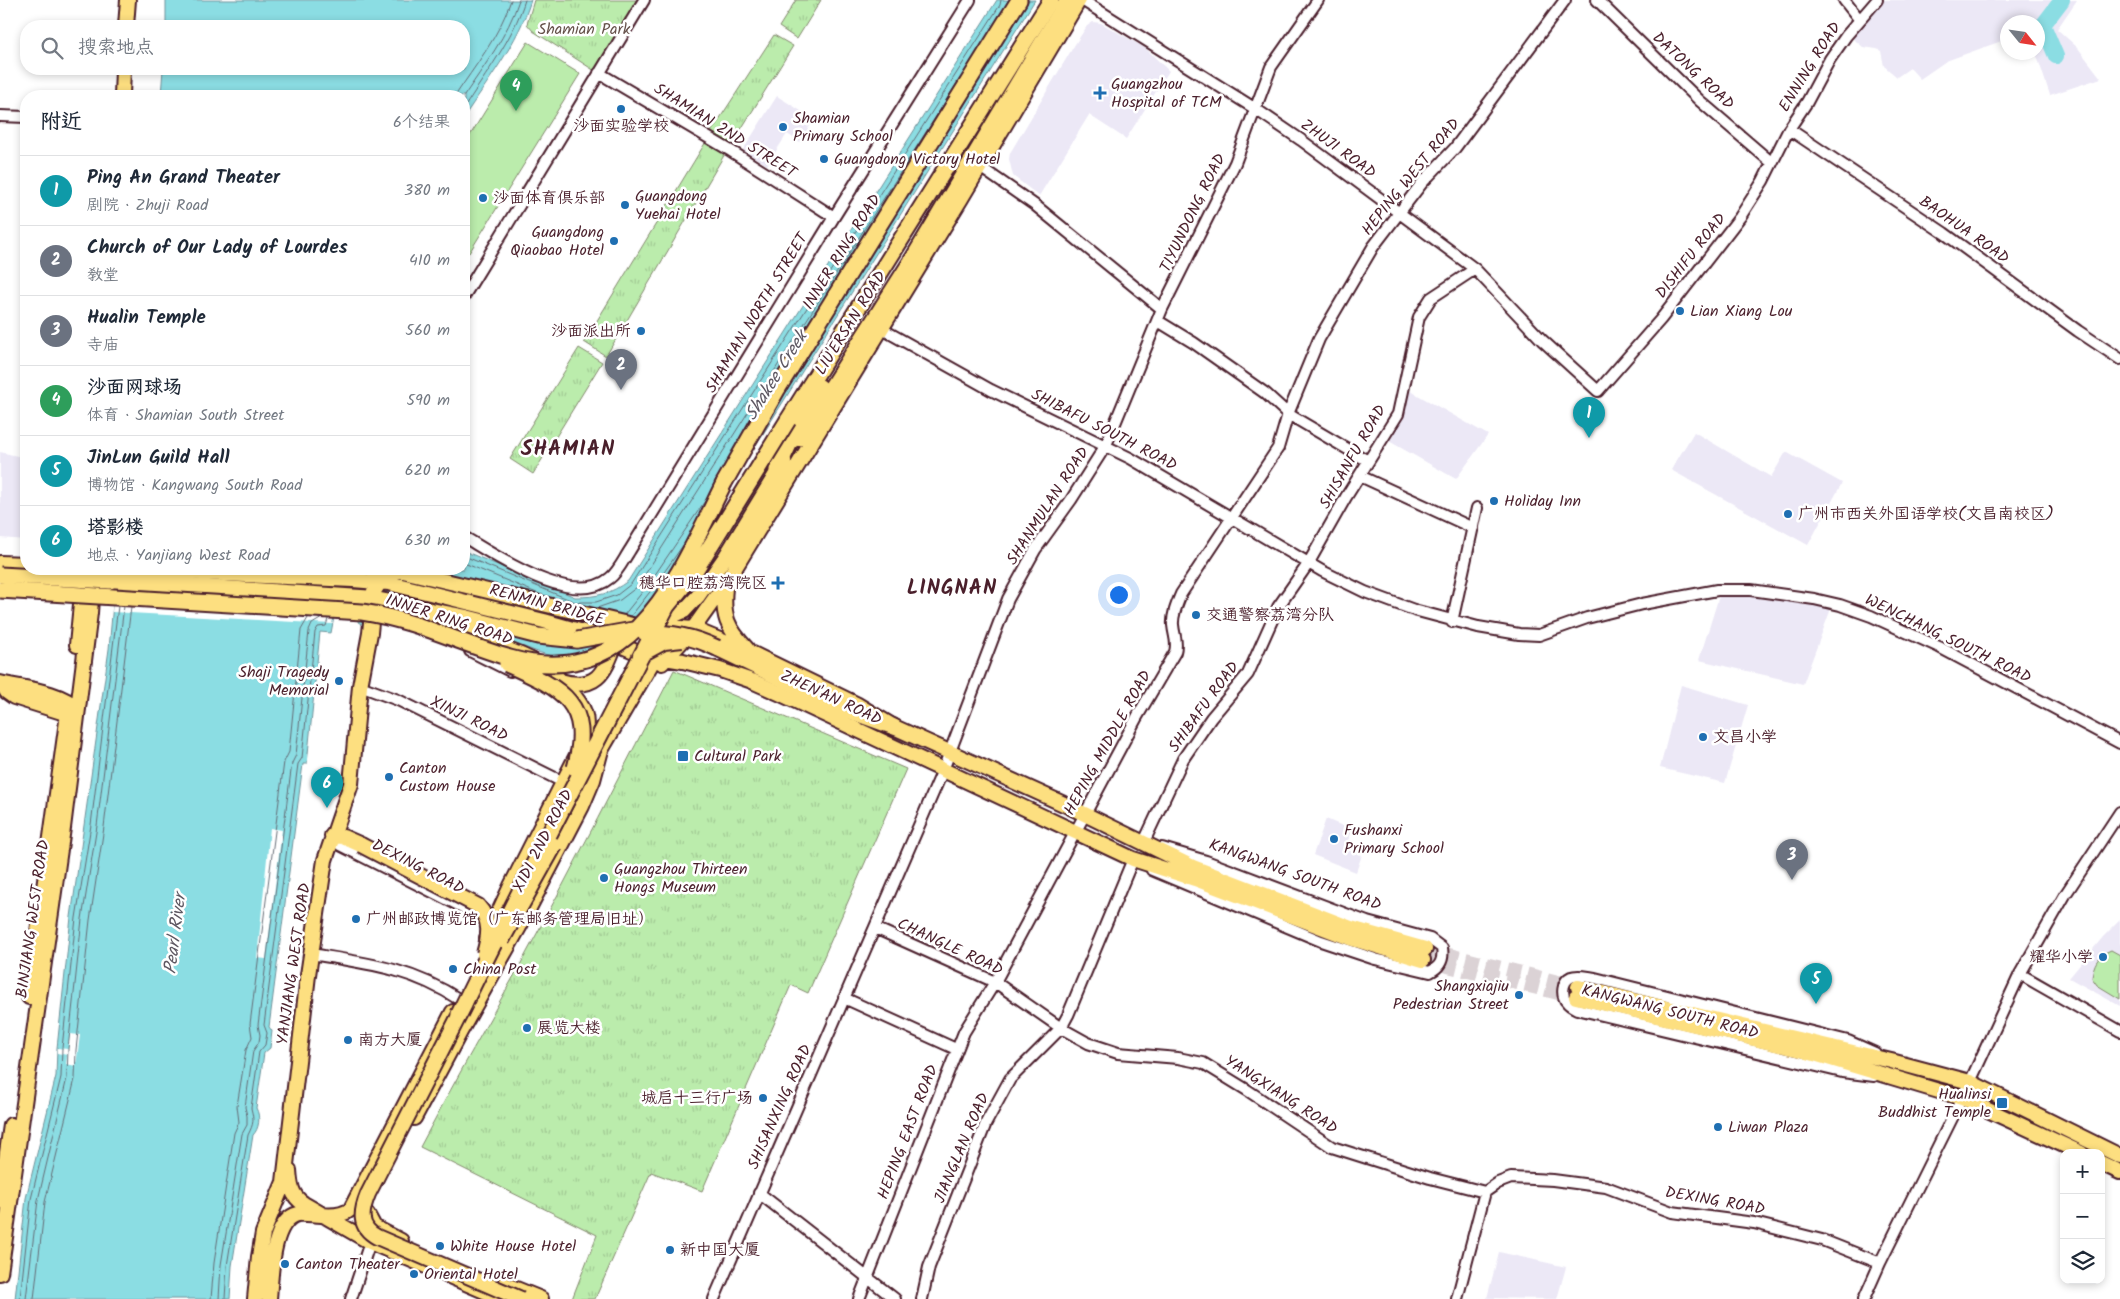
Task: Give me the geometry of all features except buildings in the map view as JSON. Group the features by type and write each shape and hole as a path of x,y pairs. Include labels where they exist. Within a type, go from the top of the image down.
{"highway":[{"name":"INNER RING ROAD","path":"0,590 341,610 392,617 496,653 534,663 557,664 576,661 611,648 630,636 654,611 777,390 1019,0"},
{"path":"777,470 803,417 910,226 1051,0"},
{"name":"INNER RING ROAD","path":"0,575 312,593 374,600 464,617 538,636 576,640 634,630 652,620 666,607 698,566 910,226"},
{"path":"460,1007 674,592 724,484"},
{"path":"435,631 540,680 562,693 573,707 580,723 581,740 574,766"},
{"path":"576,640 597,641 637,634 670,633 693,637 847,710 894,727"}],"main road":[{"path":"126,20 128,0"},
{"name":"LIU'ERSAN ROAD","path":"632,625 662,621 684,611 698,596 728,552 777,470 907,267 1067,0"},
{"name":"LIU'ERSAN ROAD","path":"693,629 740,560 1080,0"},
{"path":"122,90 123,75"},
{"path":"728,552 740,560"},
{"path":"0,555 20,556"},
{"path":"0,563 20,564"},
{"name":"BINJIANG WEST ROAD","path":"0,1274 72,708 83,575"},
{"name":"BINJIANG WEST ROAD","path":"0,1201 72,708 90,613 93,575"},
{"name":"RENMIN BRIDGE","path":"244,575 377,581 544,621 597,636 630,651 660,655"},
{"name":"RENMIN BRIDGE","path":"338,575 377,577 599,629 617,625 632,625"},
{"path":"374,600 389,575"},
{"path":"422,575 617,625"},
{"path":"725,584 724,609 726,622 751,653"},
{"name":"YANJIANG WEST ROAD","path":"255,1299 262,1239 284,1182 311,954 325,860 351,784 360,686 374,600"},
{"path":"370,633 381,617 392,613 406,613 459,626 490,642 519,664 559,681 580,685 596,679 603,673 615,644"},
{"path":"632,625 650,632 658,638 660,655"},
{"name":"ZHEN'AN ROAD","path":"632,625 693,629 751,653 856,704 894,727 951,752"},
{"name":"XIDI 2ND ROAD","path":"365,1198 519,927 582,806 593,780 601,750 637,686 660,655 693,629"},
{"path":"521,1299 376,1237 366,1230 362,1218 362,1210 370,1189 460,1007 502,910 574,766 632,663 656,645 670,640 716,648"},
{"name":"ZHEN'AN ROAD","path":"660,655 700,665 766,687 944,770"},
{"path":"637,686 673,667 700,665"},
{"path":"559,681 577,700 585,717 583,739 574,766"},
{"path":"1,686 18,685 72,708"},
{"path":"460,1007 525,901 555,845 601,750"},
{"path":"495,968 514,910 573,795 601,750"},
{"name":"KANGWANG SOUTH ROAD","path":"944,770 1133,859 1195,879 1350,938 1424,955 1193,867 1143,844 1086,814 951,752"},
{"name":"XIDI 2ND ROAD","path":"365,1198 460,1007 494,923 563,782 574,766"},
{"path":"332,836 343,837 361,845 478,906 484,912 489,924 484,954"},
{"path":"494,923 514,910"},
{"name":"KANGWANG SOUTH ROAD","path":"2072,1149 1962,1098 1801,1050 1577,992 1891,1061 1970,1082 2120,1156"},
{"path":"288,1149 290,1181 296,1198 370,1242 503,1299"},
{"path":"2105,1165 2120,1172"},
{"path":"269,1299 276,1244 286,1222 297,1214 325,1215 348,1212 365,1198"},
{"path":"365,1198 370,1223 381,1231 541,1299"}],"street":[{"path":"470,286 644,0"},
{"name":"SHAMIAN NORTH STREET","path":"470,540 539,578 578,589 594,587 611,578 970,0"},
{"name":"ZHUJI ROAD","path":"1080,0 1254,108 1354,178 1475,269 1542,340 1598,390"},
{"name":"TIYUNDONG ROAD","path":"1106,445 1162,309 1235,162 1271,67 1318,0"},
{"name":"HEPING WEST ROAD","path":"1231,517 1278,448 1288,414 1319,339 1373,247 1422,183 1456,148 1565,0"},
{"name":"DATONG ROAD","path":"1597,0 1700,100 1771,162"},
{"path":"1844,0 1860,19"},
{"name":"ENNING ROAD","path":"1789,129 1807,102 1830,59 1877,0"},
{"name":"SHAMIAN 2ND STREET","path":"599,73 834,217"},
{"path":"0,116 20,117"},
{"name":"DISHIFU ROAD","path":"1598,390 1661,319 1730,230 1763,181 1789,129"},
{"name":"BAOHUA ROAD","path":"1789,129 1937,228 2078,331 2120,359"},
{"path":"980,167 1036,206 1162,309"},
{"name":"SHISANFU ROAD","path":"1308,564 1346,497 1398,414 1419,317 1431,298 1475,269"},
{"path":"1158,320 1194,343 1265,394 1288,414 1368,461"},
{"name":"SHIBAFU SOUTH ROAD","path":"882,329 991,390 1106,445 1159,474 1308,564 1365,592 1452,622"},
{"name":"SHANMULAN ROAD","path":"944,770 971,695 1016,583 1035,550 1071,500 1106,445"},
{"path":"1360,476 1473,528"},
{"path":"1452,622 1477,508"},
{"name":"HEPING MIDDLE ROAD","path":"995,982 1137,717 1175,652 1178,643 1173,623 1175,610 1181,594 1231,517"},
{"name":"SHIBAFU ROAD","path":"1143,844 1183,759 1211,718 1248,674 1273,617 1308,564"},
{"path":"374,600 375,575"},
{"path":"432,575 440,579"},
{"name":"WENCHANG SOUTH ROAD","path":"1452,622 1520,634 1539,634 1587,618 1642,604 1716,590 1751,590 1814,599 1854,609 1929,642 2120,743"},
{"path":"370,633 384,622 410,626 472,652 551,693 565,707 575,729 574,766"},
{"name":"XINJI ROAD","path":"360,686 398,700 563,782"},
{"path":"874,928 944,770"},
{"path":"1864,1299 1970,1082 2020,974 2066,895 2120,812"},
{"name":"DEXING ROAD","path":"332,836 340,845 494,923"},
{"name":"KANGWANG SOUTH ROAD","path":"1133,859 1173,880 1349,951 1425,972 1434,970 1442,960 1442,948 1430,939 1351,917 1189,855 1143,844"},
{"path":"1061,1028 1084,982 1133,859"},
{"name":"CHANGLE ROAD","path":"874,928 995,982 1061,1028"},
{"name":"SHISANXING ROAD","path":"714,1299 874,928"},
{"path":"311,954 405,972 428,980 460,1007"},
{"path":"2020,974 2120,1031"},
{"name":"KANGWANG SOUTH ROAD","path":"1885,1076 1842,1072 1577,1009 1569,1005 1564,997 1566,982 1575,976 1595,978 1848,1041 1891,1061"},
{"name":"HEPING EAST ROAD","path":"859,1299 956,1049 995,982"},
{"path":"844,998 956,1049"},
{"name":"YANGXIANG ROAD","path":"1061,1028 1088,1043 1118,1053 1178,1058 1202,1063 1240,1085 1332,1146 1430,1178 1485,1192"},
{"name":"JIANGLAN ROAD","path":"922,1299 929,1267 994,1106 1010,1079 1061,1028"},
{"name":"DEXING ROAD","path":"1485,1192 1498,1183 1511,1178 1553,1180 1606,1187 1624,1192 1672,1212 1754,1223 1822,1240 1880,1264"},
{"path":"1457,1299 1485,1192"},
{"path":"759,1193 895,1299"},
{"path":"350,1299 370,1242"}],"shaded area":[{"path":"1883,0 2077,0 2057,29 2078,48 2101,78 2050,95 2038,60 2045,60 2045,15 2000,15 2000,42 1946,61 1920,79 1910,68 1897,77 1884,66 1881,51 1863,47 1850,36"},
{"name":"Guangzhou Hospital of TCM","path":"1093,22 1101,23 1145,48 1169,71 1126,139 1089,115 1039,196 1013,176 1009,159 1010,153 1072,49 1087,26"},
{"name":"Shamian Primary School","path":"777,96 814,119 800,142 787,134 767,165 743,150"},
{"path":"1409,390 1488,435 1456,479 1387,440 1403,411"},
{"name":"广州市西关外国语学校(文昌南校区)","path":"1694,432 1771,477 1786,452 1842,483 1808,545 1671,470"},
{"path":"0,452 20,457 20,540 0,538"},
{"path":"1720,593 1781,596 1832,606 1803,684 1699,660"},
{"name":"文昌小学","path":"1681,685 1748,705 1725,783 1660,768"},
{"name":"Fushanxi Primary School","path":"1326,819 1352,830 1345,849 1362,855 1356,872 1313,855"},
{"name":"耀华小学","path":"2120,920 2120,1006 2069,978 2103,937"},
{"path":"1499,1252 1566,1267 1557,1299 1487,1298"}],"green space":[{"name":"Shamian Park","path":"534,0 637,0 595,71 533,31 527,24"},
{"path":"796,0 821,0 797,39 779,27"},
{"path":"774,35 793,46 730,147 709,135"},
{"name":"沙面体育俱乐部","path":"528,42 580,74 470,251 470,135"},
{"path":"707,140 726,152 606,356 584,342"},
{"path":"579,348 602,362 533,474 510,459"},
{"name":"Cultural Park","path":"674,670 906,769 808,993 791,985 702,1191 651,1172 595,1299 572,1299 597,1235 420,1147 559,892"},
{"path":"2111,950 2120,955 2120,999 2097,985 2092,978 2097,961"}],"water":[{"path":"166,0 531,0 510,46 470,108 470,90 161,90 163,75 470,75 470,20 166,20"},
{"name":"Shakee Creek","path":"997,0 1035,0 763,434 657,591 601,660 579,665 452,620 400,607 363,625 358,622 363,575 470,575 470,553 575,597 603,594 628,581"},
{"name":"Pearl River","path":"115,575 342,575 331,633 320,632 307,764 303,764 269,1027 272,1031 270,1048 264,1053 256,1108 259,1123 253,1135 232,1266 230,1299 15,1299 26,1198 56,1076 57,1048 71,917 109,649"}],"pier":[{"path":"115,575 342,575 332,624 112,612"},
{"path":"270,828 282,830 266,959 257,958"},
{"path":"70,1034 80,1035 76,1066 66,1064 67,1055 57,1053 57,1048 68,1049"}],"waterway":[{"path":"2056,56 2043,25 2062,0"}],"tunnel":[{"path":"1425,949 1578,987"},
{"path":"1423,960 1575,997"}],"place":[{"name":"Guangzhou Hospital of TCM","path":"1100,93"},
{"name":"沙面实验学校","path":"621,109"},
{"name":"沙面网球场","path":"516,111"},
{"name":"Shamian Primary School","path":"783,127"},
{"name":"Guangdong Victory Hotel","path":"824,159"},
{"name":"沙面体育俱乐部","path":"483,198"},
{"name":"Guangdong Yuehai Hotel","path":"625,205"},
{"name":"Guangdong Qiaobao Hotel","path":"614,241"},
{"name":"Lian Xiang Lou","path":"1680,311"},
{"name":"沙面派出所","path":"641,331"},
{"name":"Church of Our Lady of Lourdes","path":"621,390"},
{"name":"Ping An Grand Theater","path":"1589,438"},
{"name":"Holiday Inn","path":"1494,501"},
{"name":"广州市西关外国语学校(文昌南校区)","path":"1788,514"},
{"name":"穗华口腔荔湾院区","path":"778,583"},
{"name":"交通警察荔湾分队","path":"1196,615"},
{"name":"Shaji Tragedy Memorial","path":"339,681"},
{"name":"文昌小学","path":"1703,737"},
{"name":"Cultural Park","path":"683,756"},
{"name":"Canton Custom House","path":"389,777"},
{"name":"塔影楼","path":"327,808"},
{"name":"Fushanxi Primary School","path":"1334,839"},
{"name":"Guangzhou Thirteen Hongs Museum","path":"604,878"},
{"name":"Hualin Temple","path":"1792,880"},
{"name":"广州邮政博览馆（广东邮务管理局旧址）","path":"356,919"},
{"name":"耀华小学","path":"2103,957"},
{"name":"China Post","path":"453,969"},
{"name":"Shangxiajiu Pedestrian Street","path":"1519,995"},
{"name":"JinLun Guild Hall","path":"1816,1004"},
{"name":"展览大楼","path":"527,1028"},
{"name":"南方大厦","path":"348,1040"},
{"name":"城启十三行广场","path":"763,1098"},
{"name":"Hualinsi Buddhist Temple","path":"2002,1103"},
{"name":"Liwan Plaza","path":"1718,1127"},
{"name":"White House Hotel","path":"440,1246"},
{"name":"新中国大厦","path":"670,1250"},
{"name":"Canton Theater","path":"285,1264"},
{"name":"Oriental Hotel","path":"414,1274"}],"district":[{"name":"SHAMIAN","path":"568,449"},
{"name":"LINGNAN","path":"952,588"}]}
